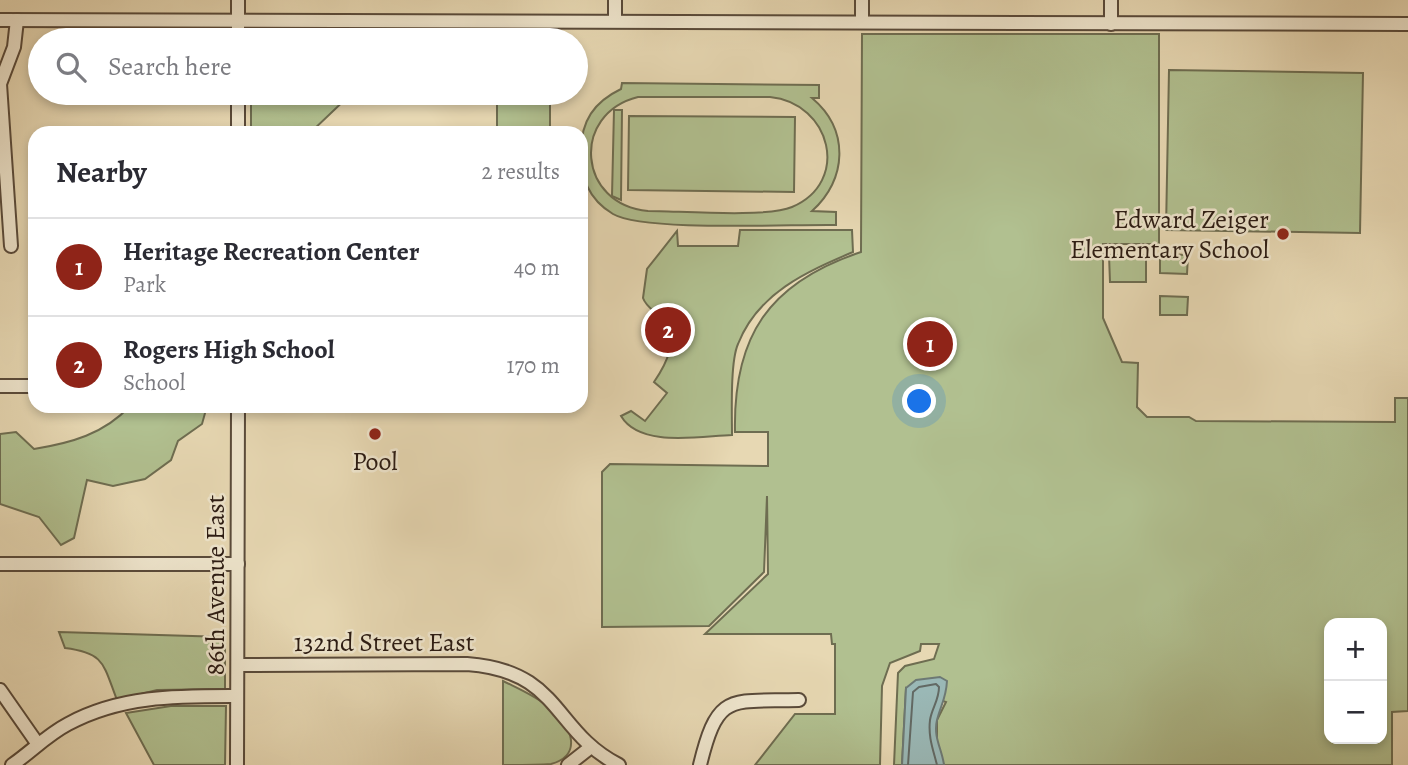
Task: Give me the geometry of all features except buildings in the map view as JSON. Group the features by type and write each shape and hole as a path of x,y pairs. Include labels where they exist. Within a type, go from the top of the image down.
{"street":[{"path":"238,0 238,28"},
{"path":"615,0 615,20"},
{"path":"862,0 862,21"},
{"path":"1111,0 1111,24"},
{"path":"0,20 1408,24"},
{"path":"11,246 0,84 14,47 17,20"},
{"path":"238,105 238,126"},
{"path":"0,386 28,386"},
{"name":"86th Avenue East","path":"237,765 238,413"},
{"path":"0,564 238,564"},
{"name":"132nd Street East","path":"238,665 467,664 499,668 521,677 545,693 591,747 619,765"},
{"path":"0,690 37,743"},
{"path":"12,765 37,743 69,723 124,703 172,696 237,696"},
{"path":"700,765 713,720 723,708 741,702 799,701"},
{"path":"568,765 591,747"}],"green space":[{"path":"862,34 1159,34 1159,244 1103,244 1103,318 1122,362 1138,363 1137,407 1147,417 1189,417 1196,421 1395,422 1395,398 1408,398 1408,711 1392,712 1392,765 944,765 937,748 937,720 946,702 906,688 902,765 894,765 898,673 905,666 934,659 939,644 921,644 920,651 890,663 882,686 880,765 755,765 795,714 835,714 835,644 832,644 831,634 705,634 768,574 767,496 764,572 709,626 602,627 602,472 610,464 768,466 768,432 735,432 736,398 749,341 762,318 780,298 802,280 861,252"},
{"path":"1169,70 1363,73 1360,233 1166,230"},
{"path":"622,83 819,85 819,98 812,98 833,125 839,155 832,185 824,199 812,211 836,212 836,225 686,225 630,220 613,214 597,202 588,187 588,126 585,126 596,106 621,89","holes":["638,97 770,97 791,102 807,113 819,128 826,145 827,163 822,180 810,195 792,207 743,213 648,211 625,205 607,193 596,177 591,158 593,139 601,121 616,107"]},
{"path":"251,105 339,105 317,126 251,126"},
{"path":"497,105 550,105 550,126 497,126"},
{"path":"614,110 622,110 621,200 612,196"},
{"path":"629,116 795,117 794,192 628,190"},
{"path":"740,230 852,230 853,252 785,286 758,311 747,326 735,352 732,435 672,438 642,433 630,426 621,416 631,411 645,421 667,393 654,382 667,359 670,343 667,327 643,298 647,269 677,231 678,246 738,246"},
{"path":"1160,254 1188,255 1187,274 1160,273"},
{"path":"1109,255 1146,255 1146,282 1110,282"},
{"path":"1160,296 1188,297 1187,315 1160,315"},
{"path":"123,413 205,413 202,424 178,441 171,460 145,479 113,486 87,480 74,538 61,545 39,517 0,504 0,434 16,432 34,449 48,447 86,436"},
{"path":"59,632 225,637 225,689 157,690 117,700 101,662 88,653 65,648"},
{"path":"503,681 539,700 564,722 571,739 571,747 561,760 551,764 503,765"},
{"path":"171,706 226,706 225,765 154,765 126,713"}],"water":[{"path":"940,677 947,681 936,726 944,765 902,765 906,688 916,680"}],"place":[{"name":"Edward Zeiger Elementary School","path":"1283,234"},
{"name":"Rogers High School","path":"668,330"},
{"name":"Heritage Recreation Center","path":"930,344"},
{"name":"Pool","path":"375,434"}]}
